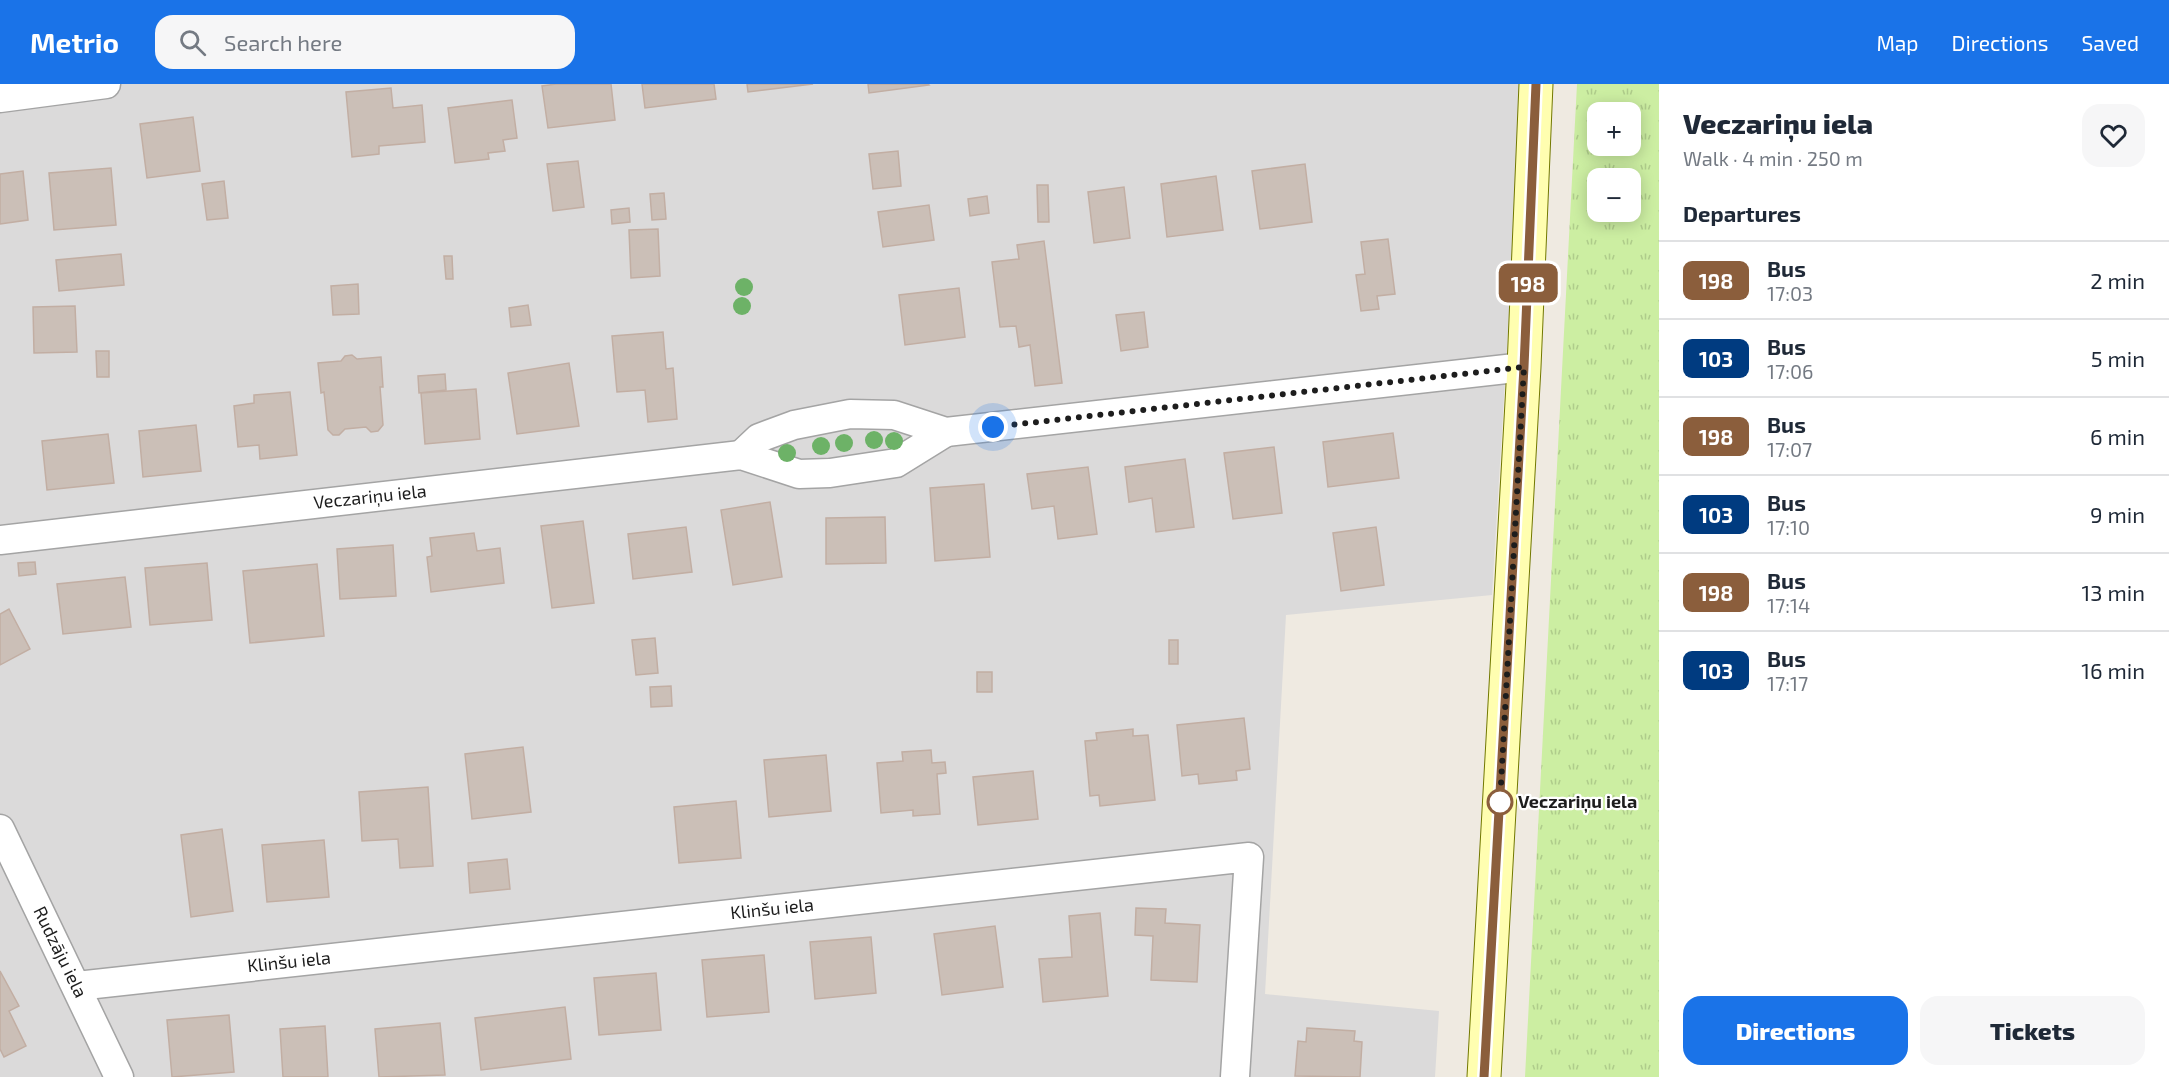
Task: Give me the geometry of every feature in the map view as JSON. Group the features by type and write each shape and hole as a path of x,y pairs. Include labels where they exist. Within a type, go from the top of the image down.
{"main road":[{"path":"1484,1077 1524,367 1536,84"}],"street":[{"path":"0,98 106,84"},
{"name":"Veczariņu iela","path":"741,455 759,438 794,425 850,414 894,415 946,432 1524,367"},
{"name":"Veczariņu iela","path":"0,540 741,455 799,474 830,474 896,463 946,432"},
{"name":"Rudzāju iela","path":"0,828 119,1077"},
{"name":"Klinšu iela","path":"77,986 1249,856 1235,1077"}],"shaded area":[{"path":"0,84 1523,84 1492,595 1286,615 1265,994 1439,1011 1435,1077 0,1077"}],"green space":[{"path":"1577,84 1659,84 1659,1077 1525,1077"}],"building":[{"path":"611,84 615,120 548,128 542,86"},
{"path":"642,84 714,84 716,99 645,108"},
{"path":"747,84 813,84 748,92"},
{"path":"868,84 928,84 929,85 869,93"},
{"path":"391,88 393,108 422,105 425,142 379,146 379,154 352,157 346,92"},
{"path":"512,100 517,138 503,140 505,151 488,153 489,159 455,163 448,108"},
{"path":"193,117 200,171 147,178 140,124"},
{"path":"898,151 901,186 873,189 869,154"},
{"path":"578,161 584,207 553,211 547,164"},
{"path":"1305,164 1312,222 1260,229 1252,171"},
{"path":"111,168 116,225 54,230 49,173"},
{"path":"23,171 28,220 0,224 0,174"},
{"path":"1216,176 1223,230 1167,237 1161,184"},
{"path":"224,181 228,218 207,220 202,184"},
{"path":"1037,185 1048,185 1049,222 1038,222"},
{"path":"1124,187 1130,238 1094,243 1088,192"},
{"path":"664,193 666,219 652,220 650,194"},
{"path":"987,196 989,213 970,216 968,199"},
{"path":"929,205 934,240 883,247 878,212"},
{"path":"629,208 630,222 612,224 611,210"},
{"path":"658,229 660,276 631,278 629,230"},
{"path":"1388,239 1395,294 1377,296 1379,309 1361,311 1356,275 1365,274 1361,242"},
{"path":"1044,241 1062,383 1035,386 1030,345 1019,347 1016,326 1000,327 992,262 1019,259 1017,245"},
{"path":"121,254 124,285 59,291 56,260"},
{"path":"444,256 452,256 453,279 446,279"},
{"path":"358,284 359,314 333,315 331,286"},
{"path":"959,288 965,337 905,345 899,295"},
{"path":"528,305 531,325 511,327 509,308"},
{"path":"75,306 77,352 34,353 33,307"},
{"path":"1144,312 1148,347 1121,351 1116,315"},
{"path":"663,332 666,369 673,368 677,419 648,422 645,390 617,392 612,336"},
{"path":"96,351 109,351 109,377 97,377"},
{"path":"352,355 357,359 381,357 383,387 380,387 383,425 378,431 371,432 366,427 345,429 339,435 333,435 328,430 318,363 341,361 345,356"},
{"path":"569,363 579,426 517,434 508,373"},
{"path":"445,374 446,390 419,393 418,376"},
{"path":"476,389 480,439 425,444 421,393"},
{"path":"290,392 297,455 260,459 259,445 238,447 234,406 254,403 254,395"},
{"path":"196,425 201,471 143,477 139,431"},
{"path":"1393,433 1399,478 1328,487 1323,442"},
{"path":"108,434 114,483 47,490 42,441"},
{"path":"1274,447 1282,513 1233,519 1224,453"},
{"path":"1185,459 1194,527 1156,532 1152,498 1129,502 1125,467"},
{"path":"1088,467 1097,534 1058,539 1054,506 1032,509 1027,474"},
{"path":"984,484 990,557 935,561 930,488"},
{"path":"770,502 782,577 733,585 721,510"},
{"path":"885,517 886,563 826,564 826,518"},
{"path":"583,521 594,603 552,608 541,526"},
{"path":"686,527 692,572 633,579 628,534"},
{"path":"1376,527 1384,585 1341,591 1333,533"},
{"path":"474,533 477,551 500,548 504,583 431,592 427,557 432,556 430,538"},
{"path":"393,545 396,596 340,599 337,549"},
{"path":"35,562 36,574 19,576 18,563"},
{"path":"207,563 212,620 150,625 145,568"},
{"path":"317,564 324,636 250,643 243,571"},
{"path":"125,577 131,627 63,634 57,584"},
{"path":"9,609 30,649 0,665 0,614"},
{"path":"655,638 658,673 636,675 632,640"},
{"path":"1169,640 1178,640 1178,664 1169,664"},
{"path":"977,672 992,672 992,692 977,692"},
{"path":"671,686 672,706 651,707 650,687"},
{"path":"1244,718 1250,769 1236,771 1237,780 1199,784 1198,774 1182,776 1177,725"},
{"path":"1133,729 1133,736 1148,735 1155,800 1100,806 1099,795 1090,796 1085,741 1097,740 1096,733"},
{"path":"523,747 531,812 472,819 465,754"},
{"path":"931,750 932,763 945,762 946,773 937,774 940,814 913,816 913,810 881,813 877,763 903,761 902,752"},
{"path":"826,755 831,811 769,817 764,760"},
{"path":"1033,771 1038,819 978,825 973,777"},
{"path":"428,787 433,866 400,868 398,839 362,841 359,792"},
{"path":"736,801 741,858 679,863 674,807"},
{"path":"222,829 233,911 191,917 181,835"},
{"path":"324,840 329,897 267,902 262,845"},
{"path":"507,859 510,889 470,893 468,863"},
{"path":"1136,908 1166,909 1165,923 1200,925 1197,982 1151,980 1153,936 1135,935"},
{"path":"1100,913 1108,996 1043,1002 1039,959 1072,957 1069,916"},
{"path":"995,926 1003,987 942,995 934,934"},
{"path":"871,937 876,993 815,999 810,942"},
{"path":"764,955 769,1012 707,1017 702,960"},
{"path":"0,971 19,1006 9,1011 26,1046 4,1057 0,1049"},
{"path":"656,973 661,1030 599,1035 594,978"},
{"path":"565,1007 571,1059 481,1070 475,1018"},
{"path":"229,1015 234,1072 172,1077 167,1020"},
{"path":"440,1023 445,1075 379,1077 375,1029"},
{"path":"325,1026 328,1077 283,1077 280,1029"},
{"path":"1307,1028 1355,1031 1354,1041 1362,1042 1360,1077 1295,1076 1298,1041 1306,1042"}],"bus line":[{"name":"198","path":"1484,1077 1524,367 1536,84"}],"place":[{"name":"Veczariņu iela","path":"1500,802"}],"route":[{"path":"993,427 1524,367 1500,802"}]}
